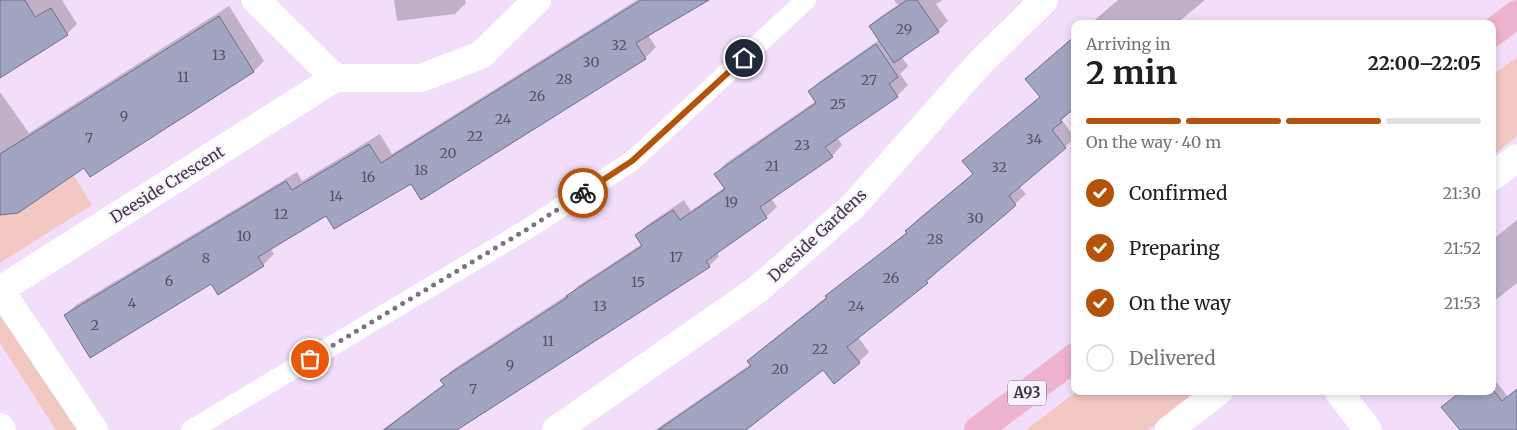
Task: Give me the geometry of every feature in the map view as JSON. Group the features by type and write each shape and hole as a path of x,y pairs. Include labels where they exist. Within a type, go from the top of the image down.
{"main road":[{"path":"1496,30 1517,14"},
{"name":"A93","path":"978,430 1071,359"}],"street":[{"path":"256,0 335,78 422,78 464,62 481,55 537,0"},
{"name":"Deeside Gardens","path":"556,430 758,289 852,206 980,63 1044,0"},
{"name":"Deeside Crescent","path":"0,290 335,78"},
{"path":"1496,174 1517,158"},
{"path":"0,290 94,430"},
{"path":"1169,430 1214,395"},
{"path":"1341,395 1368,430"}],"lane":[{"path":"191,430 529,228 632,161 800,2"}],"shaded area":[{"path":"1517,57 1517,136 1496,153 1496,73"},
{"path":"48,133 92,205 0,263 0,215 18,213 43,196"},
{"path":"0,308 80,430 56,430 0,343"},
{"path":"1072,395 1192,395 1148,430 1026,430"}],"building":[{"path":"0,0 25,0 35,17 51,8 68,35 0,78"},
{"path":"641,0 709,0 636,43 646,59 421,200 411,184 334,229 326,216 258,257 264,266 218,295 211,284 90,358 64,315 286,181 292,190 369,144 381,163"},
{"path":"907,0 917,0 939,32 894,63 869,26"},
{"path":"219,16 254,72 90,177 84,168 18,213 0,215 0,154"},
{"path":"1071,39 1071,111 1052,130 1066,148 1009,196 1016,205 926,281 928,283 847,347 860,363 834,384 823,370 746,430 658,430 751,366 747,361 827,298 825,296 907,233 905,231 973,174 962,161 1040,97 1025,79"},
{"path":"876,44 898,77 889,84 898,97 825,147 833,157 760,207 767,218 706,261 710,267 457,430 384,430 444,385 440,380 568,297 566,296 642,246 635,235 673,210 680,220 725,189 714,174 816,103 808,91"},
{"path":"1517,389 1517,430 1460,430 1441,407 1457,395 1496,394 1502,401"}],"way so far":[{"path":"310,359 529,228 583,193"}],"route":[{"path":"583,193 632,161 744,58"}]}
